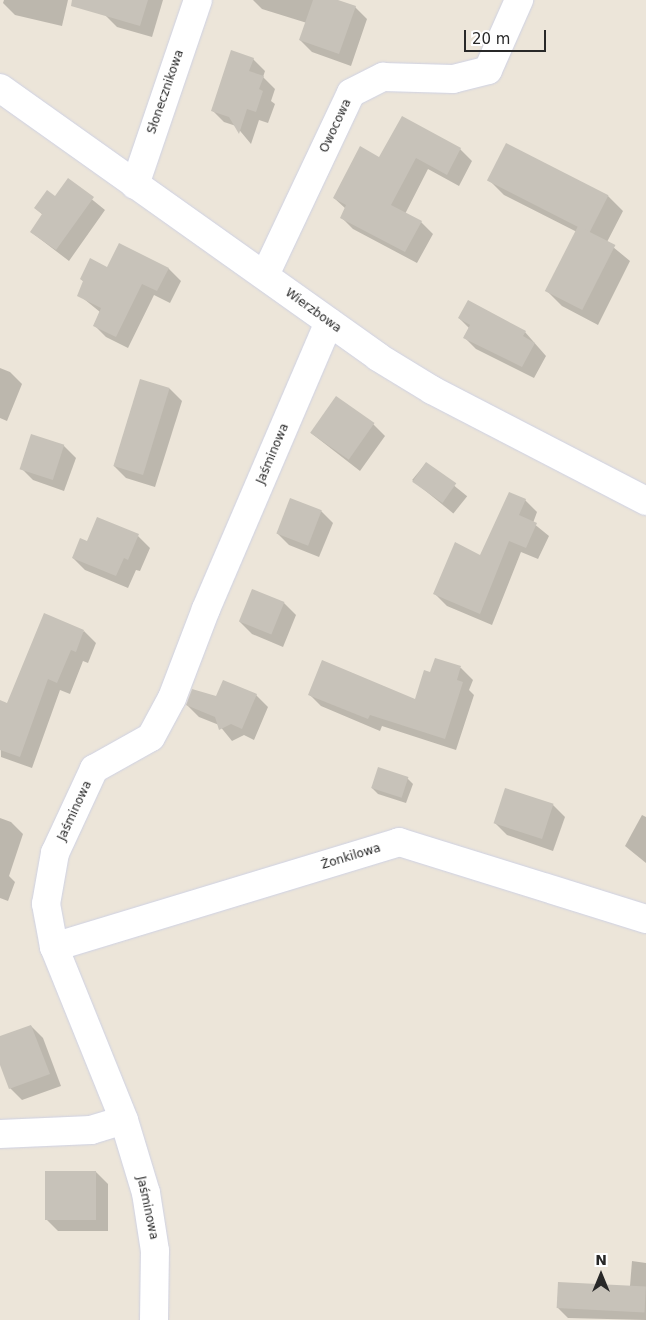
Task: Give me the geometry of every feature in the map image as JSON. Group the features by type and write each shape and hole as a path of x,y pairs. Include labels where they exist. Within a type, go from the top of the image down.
{"street":[{"name":"Słonecznikowa","path":"135,185 198,0"},
{"name":"Owocowa","path":"266,275 351,93 383,77 454,79 488,70 519,0"},
{"name":"Wierzbowa","path":"0,90 266,275 329,322 432,390 646,501"},
{"name":"Jaśminowa","path":"154,1320 156,1251 146,1193 124,1120 54,947 46,904 55,853 94,769 151,736 172,698 206,609 329,322"},
{"name":"Żonkilowa","path":"54,947 399,842 646,920"},
{"path":"0,1134 91,1130 124,1120"}],"building":[{"path":"72,0 148,0 140,26 71,6"},
{"path":"313,0 338,0 356,6 339,54 299,40"},
{"path":"231,50 254,58 249,71 264,76 259,89 263,91 256,112 247,109 239,134 229,117 211,111"},
{"path":"402,116 461,148 447,175 416,158 391,205 422,221 405,252 340,218 346,205 333,198 360,146 379,157"},
{"path":"506,143 608,195 589,233 487,180"},
{"path":"68,178 94,197 56,250 30,232 42,214 34,208 47,190 55,196"},
{"path":"578,226 615,245 582,310 545,291"},
{"path":"119,243 169,268 157,291 142,284 116,337 93,326 101,308 77,296 83,281 80,279 90,258 107,267"},
{"path":"468,300 526,331 523,336 535,343 522,367 463,338 470,325 458,318"},
{"path":"140,379 170,388 143,475 113,466"},
{"path":"336,396 375,423 349,460 310,433"},
{"path":"31,434 64,445 53,480 20,469"},
{"path":"426,462 456,483 443,503 412,482"},
{"path":"509,492 526,499 519,515 537,523 526,548 509,541 480,614 433,594 455,542 480,555"},
{"path":"290,498 322,510 308,546 276,533"},
{"path":"97,517 139,534 128,560 124,558 116,576 72,558 80,538 87,541"},
{"path":"252,589 284,602 271,635 239,621"},
{"path":"44,613 84,630 76,652 71,650 57,683 48,679 20,757 0,750 0,700 7,703"},
{"path":"435,658 461,666 457,680 463,682 445,739 370,715 368,719 308,695 322,660 415,699 424,670 430,672"},
{"path":"223,680 257,694 242,729 231,724 219,730 215,717 186,705 192,689 216,696"},
{"path":"378,767 408,777 402,798 371,788"},
{"path":"505,788 554,804 542,839 494,823"},
{"path":"31,1025 50,1074 9,1089 0,1065 0,1036"},
{"path":"45,1171 96,1171 96,1220 45,1220"},
{"path":"558,1282 646,1287 645,1313 557,1308"}]}
